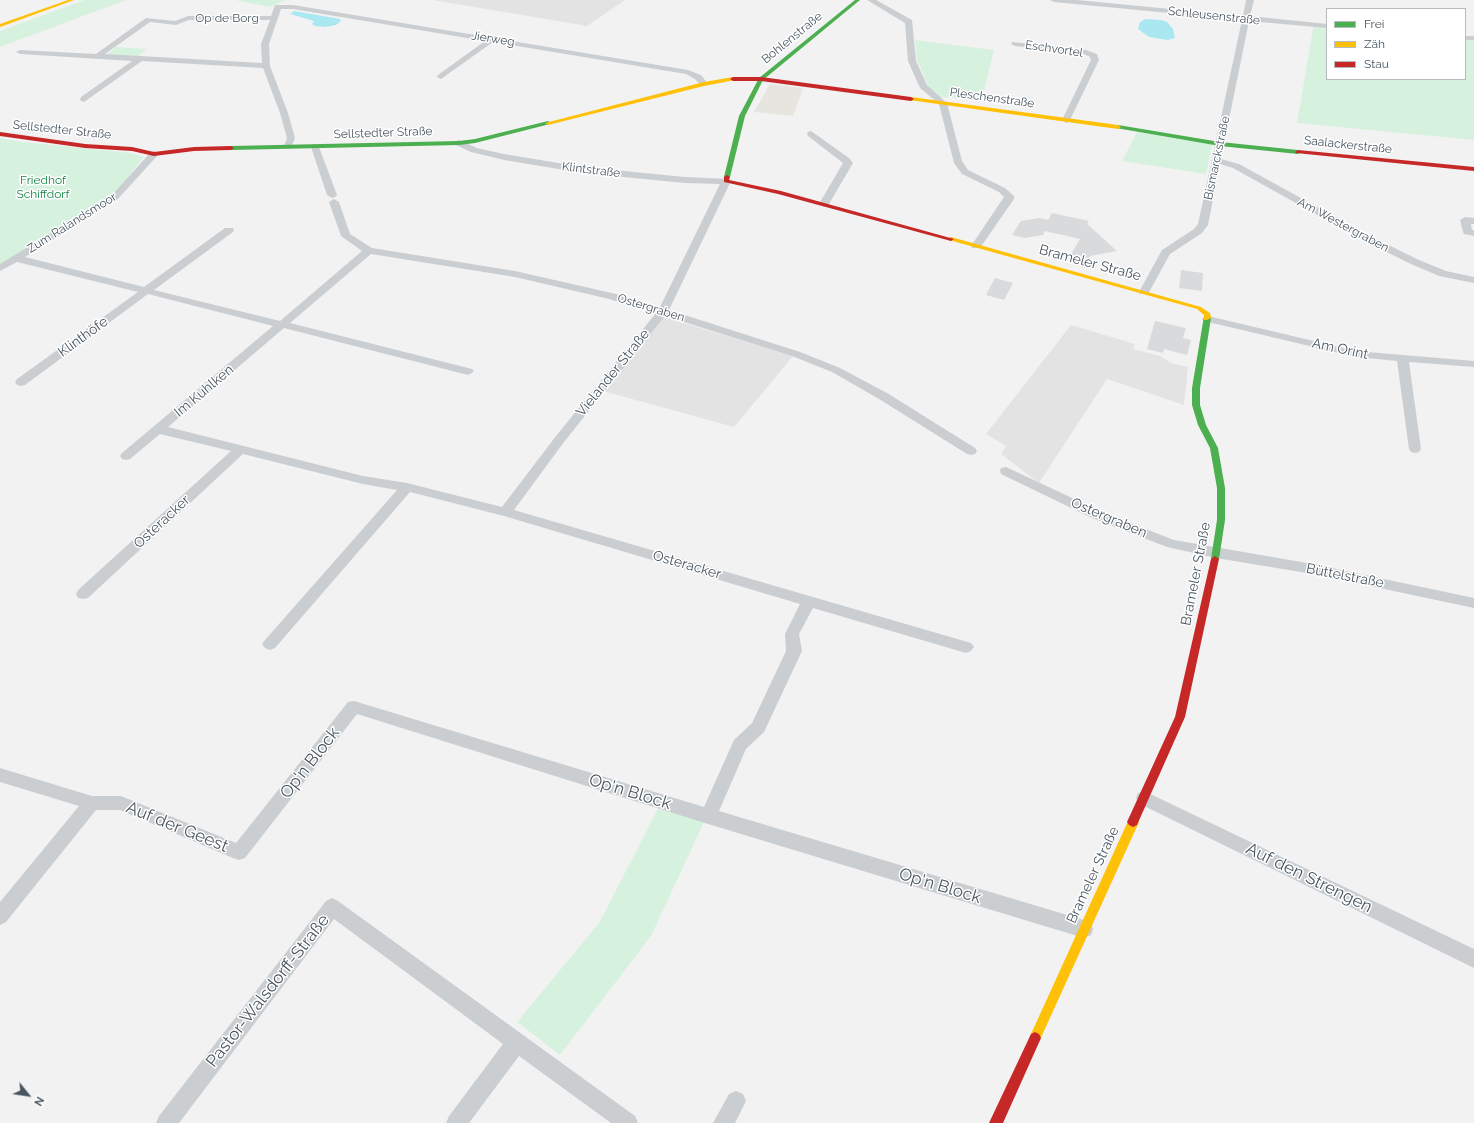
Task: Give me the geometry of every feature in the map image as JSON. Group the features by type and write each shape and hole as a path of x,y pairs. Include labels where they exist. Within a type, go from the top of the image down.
{"street":[{"path":"0,26 72,0"},
{"name":"Bohlenstraße","path":"760,79 858,0"},
{"path":"871,0 909,22 912,61 923,86 943,103 949,119 957,161 965,172 1002,190 1009,196 1009,200 976,246"},
{"name":"Schleusenstraße","path":"1054,0 1326,26"},
{"name":"Bismarckstraße","path":"1144,292 1166,252 1203,225 1250,0"},
{"name":"Jierweg","path":"273,18 278,7 293,6 688,72 698,77 704,84"},
{"name":"Op de Borg","path":"98,56 149,20 176,23 188,18 273,18"},
{"path":"273,18 266,44 266,66 284,113 291,138 288,146"},
{"path":"441,77 493,40"},
{"name":"Eschvortel","path":"1015,44 1086,52 1094,56 1095,60 1066,120"},
{"path":"20,52 266,66"},
{"path":"84,98 140,59"},
{"name":"Sellstedter Straße","path":"0,134 78,145 132,149 154,154 194,149 459,143 475,141 704,84 731,79 760,79"},
{"path":"726,181 742,116 760,79"},
{"name":"Pleschenstraße","path":"760,79 1155,132 1220,144"},
{"path":"811,134 848,163 824,204"},
{"name":"Klintstraße","path":"459,143 474,150 504,157 567,168 679,179 726,181"},
{"name":"Saalackerstraße","path":"1220,144 1474,169"},
{"name":"Ostergraben","path":"315,147 346,236 369,251 515,274 612,296 796,354 836,370 882,396 971,451"},
{"name":"Zum Ralandsmoor","path":"0,268 114,198 154,154"},
{"name":"Am Westergraben","path":"1216,160 1236,166 1305,206 1415,262 1443,274 1474,280"},
{"name":"Brameler Straße","path":"726,181 824,204 1144,292 1199,308 1208,314 1201,348 1196,388 1196,405 1202,425 1214,448 1220,488 1221,520 1216,553 1180,717 996,1123"},
{"name":"Vielander Straße","path":"505,512 560,439 663,312 726,181"},
{"path":"1474,221 1465,220 1468,232 1474,233"},
{"name":"Klinthöfe","path":"21,382 229,230"},
{"name":"Im Kuhlken","path":"126,456 369,251"},
{"path":"15,258 146,292 468,371"},
{"name":"Am Orint","path":"1208,319 1356,354 1474,364"},
{"path":"1403,359 1415,449"},
{"name":"Osteracker","path":"158,429 363,480 407,486 505,512 966,647"},
{"name":"Osteracker","path":"83,594 241,449"},
{"name":"Ostergraben","path":"1006,471 1097,515 1172,544 1216,553"},
{"path":"270,644 407,486"},
{"name":"Büttelstraße","path":"1216,553 1313,569 1474,602"},
{"path":"708,816 740,745 758,727 794,651 792,634 808,601"},
{"name":"Op'n Block","path":"239,852 354,707 708,816 1084,929"},
{"name":"Auf der Geest","path":"0,775 92,803 121,803 239,852"},
{"name":"Auf den Strengen","path":"1144,798 1474,959"},
{"path":"0,916 92,803"},
{"name":"Pastor-Walsdorff-Straße","path":"166,1123 332,907 517,1042"},
{"path":"456,1123 517,1042 628,1123"},
{"path":"723,1123 736,1101"}],"shaded area":[{"path":"433,0 625,0 587,26"},
{"path":"770,84 803,88 793,116 754,112"},
{"path":"664,317 793,356 734,427 603,391"},
{"path":"1071,325 1135,344 1133,349 1160,356 1171,363 1188,367 1184,405 1107,379 1039,483 1001,454 1006,446 986,434"}],"green space":[{"path":"84,0 126,0 0,47 0,31"},
{"path":"235,0 286,0 270,7"},
{"path":"1314,23 1326,24 1326,80 1466,80 1466,36 1474,36 1474,140 1297,123"},
{"path":"915,40 994,50 982,99 940,97 928,85 917,60"},
{"path":"116,47 147,49 137,57 106,55"},
{"path":"1137,132 1212,144 1206,174 1122,161"},
{"name":"Friedhof Schiffdorf","path":"0,138 23,142 131,153 144,157 117,190 0,265"},
{"path":"658,809 704,822 651,936 560,1055 517,1022 599,923"}],"water":[{"path":"294,11 340,19 341,21 336,25 325,27 315,26 312,24 314,21 290,14"},
{"path":"1145,19 1167,22 1173,29 1175,38 1167,40 1149,37 1138,29 1140,22"}],"building":[{"path":"1052,213 1089,221 1087,224 1117,251 1090,256 1086,264 1076,262 1070,256 1080,239 1045,231 1043,235 1025,238 1012,235 1021,221 1039,218 1048,220"},
{"path":"1181,270 1203,273 1202,291 1179,288"},
{"path":"995,278 1013,283 1004,300 986,295"},
{"path":"1155,321 1186,328 1183,338 1191,340 1187,355 1164,349 1163,353 1147,349"}],"traffic: fast":[{"path":"727,177 742,116 761,79 858,0"},
{"path":"231,148 459,143 475,141 548,123"},
{"path":"1118,127 1220,144 1298,152"},
{"path":"1207,318 1196,388 1196,405 1202,425 1214,448 1221,488 1221,520 1215,559"}],"traffic: slow":[{"path":"0,26 72,0"},
{"path":"548,123 704,84 733,79"},
{"path":"911,99 1118,127"},
{"path":"951,239 1199,308 1208,314 1207,318"},
{"path":"1035,1038 1133,822"}],"traffic: jam":[{"path":"733,79 761,79 911,99"},
{"path":"0,134 85,146 132,149 154,154 194,149 231,148"},
{"path":"1298,152 1474,169"},
{"path":"727,177 726,181 779,192 951,239"},
{"path":"1133,822 1180,717 1215,559"},
{"path":"996,1123 1035,1038"}]}
